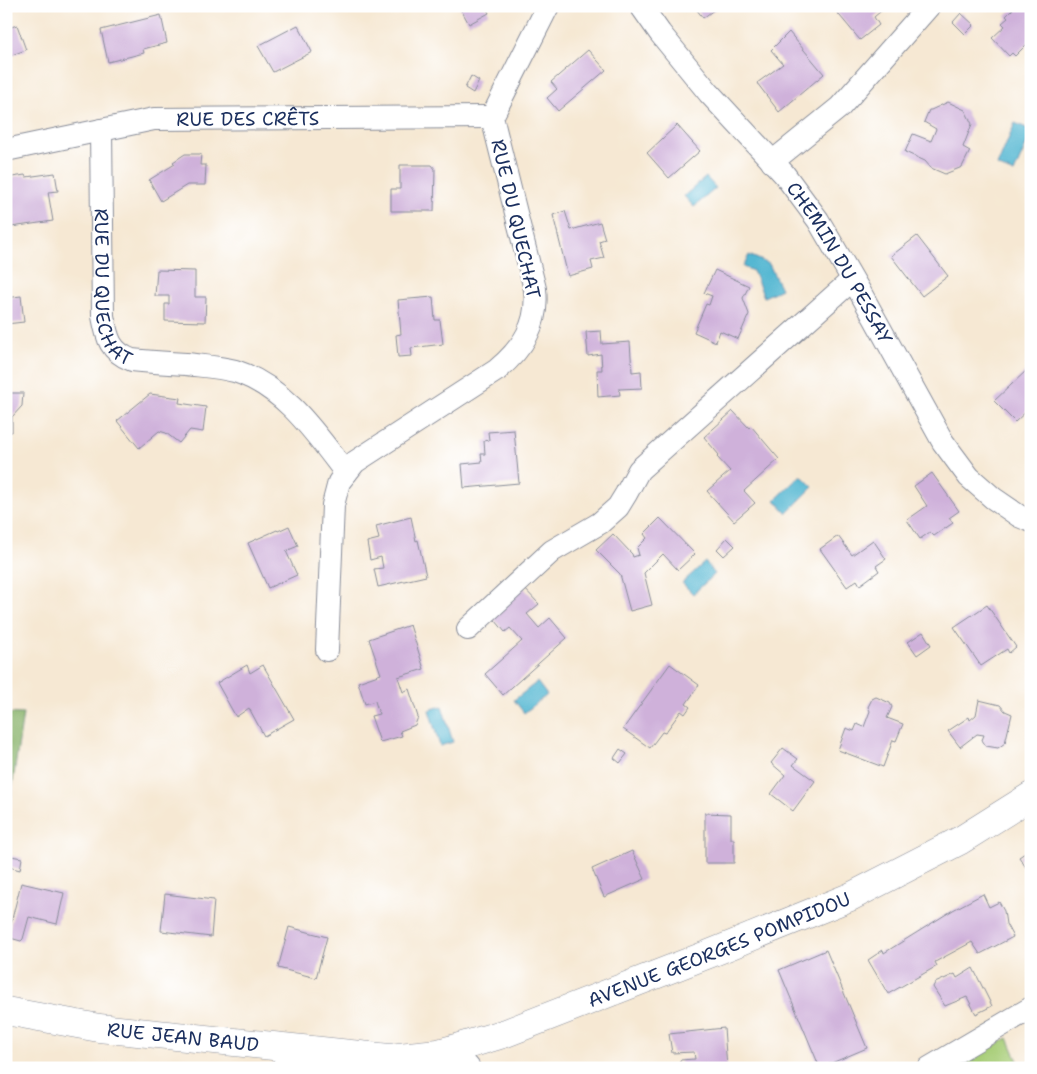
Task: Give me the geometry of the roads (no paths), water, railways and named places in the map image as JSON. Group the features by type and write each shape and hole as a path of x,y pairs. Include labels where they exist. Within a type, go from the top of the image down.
{"street":[{"name":"RUE DU QUECHAT","path":"327,650 333,505 339,482 355,462 497,370 510,359 527,336 535,311 535,289 492,117 548,6"},
{"name":"CHEMIN DU PESSAY","path":"641,6 660,33 709,93 784,174 818,220 943,442 969,477 993,498 1019,516 1031,521"},
{"path":"772,162 840,107 929,6"},
{"name":"RUE DES CRÊTS","path":"6,150 154,119 492,117"},
{"name":"RUE DU QUECHAT","path":"101,130 103,316 106,334 112,347 122,356 132,360 209,366 235,372 260,382 297,412 346,473"},
{"path":"468,629 552,551 600,523 618,507 639,470 852,280"},
{"name":"AVENUE GEORGES POMPIDOU","path":"389,1058 438,1053 461,1058 506,1033 850,897 961,840 1031,796"},
{"path":"929,1068 1031,1008"},
{"name":"RUE JEAN BAUD","path":"6,1011 281,1057 389,1058"}],"water":[{"path":"1015,123 1031,130 1031,134 1014,173 997,166"},
{"path":"706,177 716,188 694,207 684,196"},
{"path":"749,255 769,264 781,289 764,297 753,271 743,267"},
{"path":"801,475 813,487 787,513 775,500"},
{"path":"705,562 715,574 693,594 682,583"},
{"path":"537,682 547,695 524,713 514,700"},
{"path":"442,706 453,742 440,746 429,710"}]}
